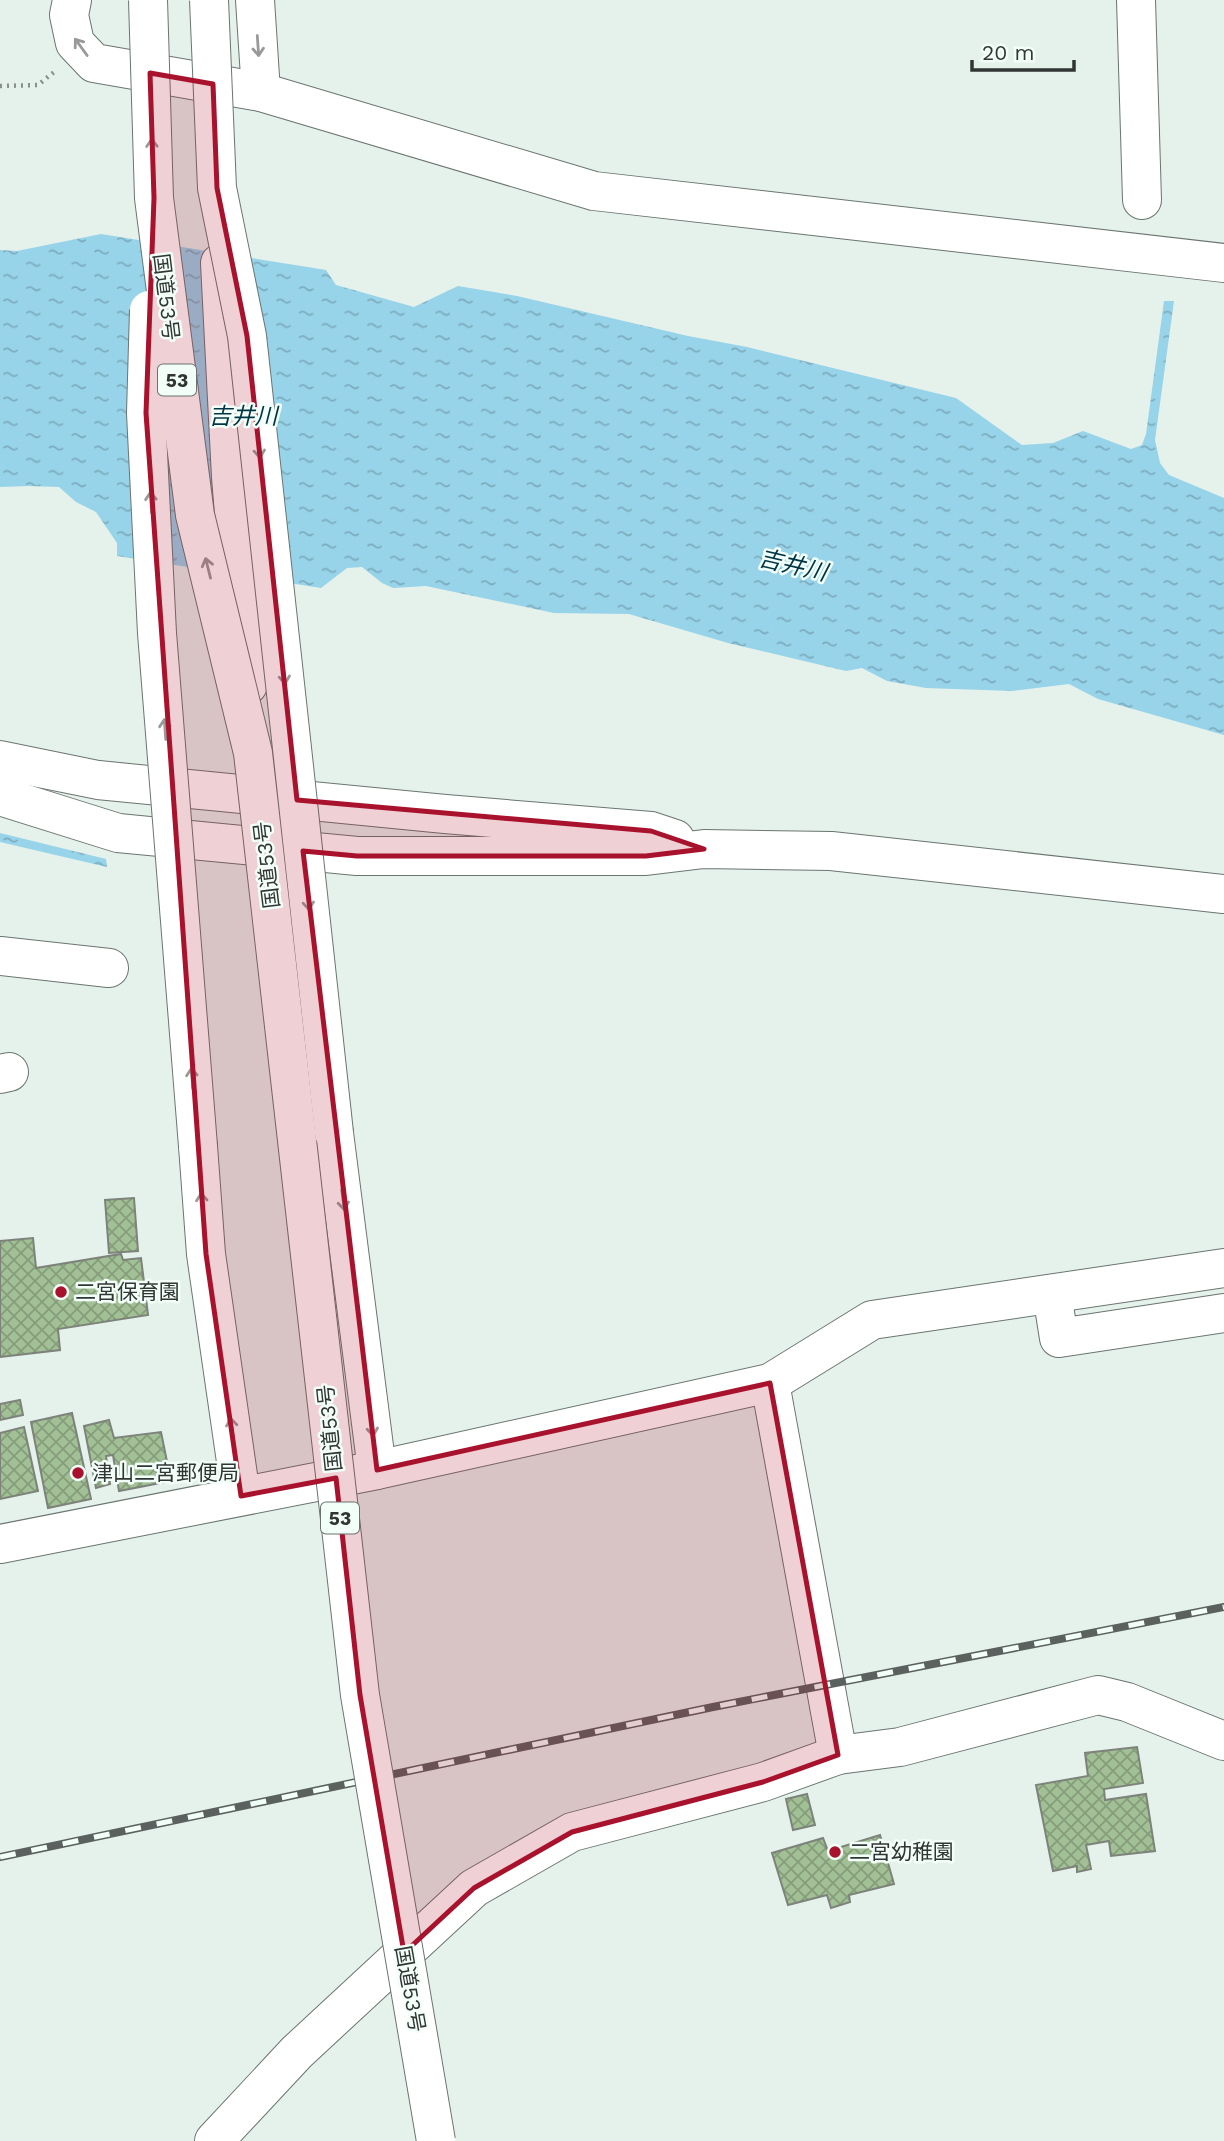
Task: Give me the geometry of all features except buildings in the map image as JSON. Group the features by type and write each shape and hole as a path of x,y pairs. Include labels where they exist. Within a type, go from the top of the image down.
{"main road":[{"path":"72,0 69,15 75,43 94,64 261,92 594,191 1224,263"},
{"name":"国道53号","path":"148,0 153,198 195,515 253,753"},
{"name":"国道53号","path":"209,0 231,477 253,753 360,1695 436,2141"},
{"path":"255,0 261,92"},
{"path":"1136,0 1142,200"},
{"path":"217,188 247,336 334,1133 377,1470"},
{"path":"153,198 146,413 158,633 206,1254 241,1496"},
{"path":"0,760 99,780 651,831 704,849"},
{"path":"0,796 118,833 356,856 646,856 704,849 831,851 1224,894"},
{"path":"0,956 109,968"},
{"path":"0,1544 377,1470 770,1382 872,1320 1224,1268"},
{"path":"1052,1294 1059,1338 1224,1313"},
{"path":"770,1382 838,1755"},
{"path":"214,2141 298,2052 474,1888 572,1832 762,1782 838,1755 900,1746 1098,1695 1127,1702 1224,1741"}],"path":[{"path":"0,86 38,85 81,50"}],"highlighted area":[{"path":"150,73 213,84 217,188 247,336 297,800 651,831 704,849 646,856 357,856 303,851 377,1470 770,1383 838,1755 763,1782 572,1832 474,1888 404,1953 360,1695 336,1478 241,1496 206,1254 146,413 154,198"}],"water":[{"name":"吉井川","path":"101,234 326,270 336,285 414,307 458,286 517,296 747,347 956,398 1022,445 1053,443 1083,431 1131,449 1142,445 1146,434 1164,301 1174,301 1155,440 1160,463 1169,475 1224,498 1224,735 1098,699 1069,684 1012,691 926,688 887,681 862,668 846,671 728,643 629,614 554,613 426,586 393,588 362,567 347,568 321,588 117,556 117,543 96,512 76,502 59,487 0,487 0,250 17,251"},
{"path":"0,833 106,859 107,867 0,842"}],"railway":[{"path":"0,1857 713,1707 1224,1607"}],"place":[{"name":"二宮保育園","path":"61,1292"},
{"name":"津山二宮郵便局","path":"78,1473"},
{"name":"二宮幼稚園","path":"835,1852"}]}
